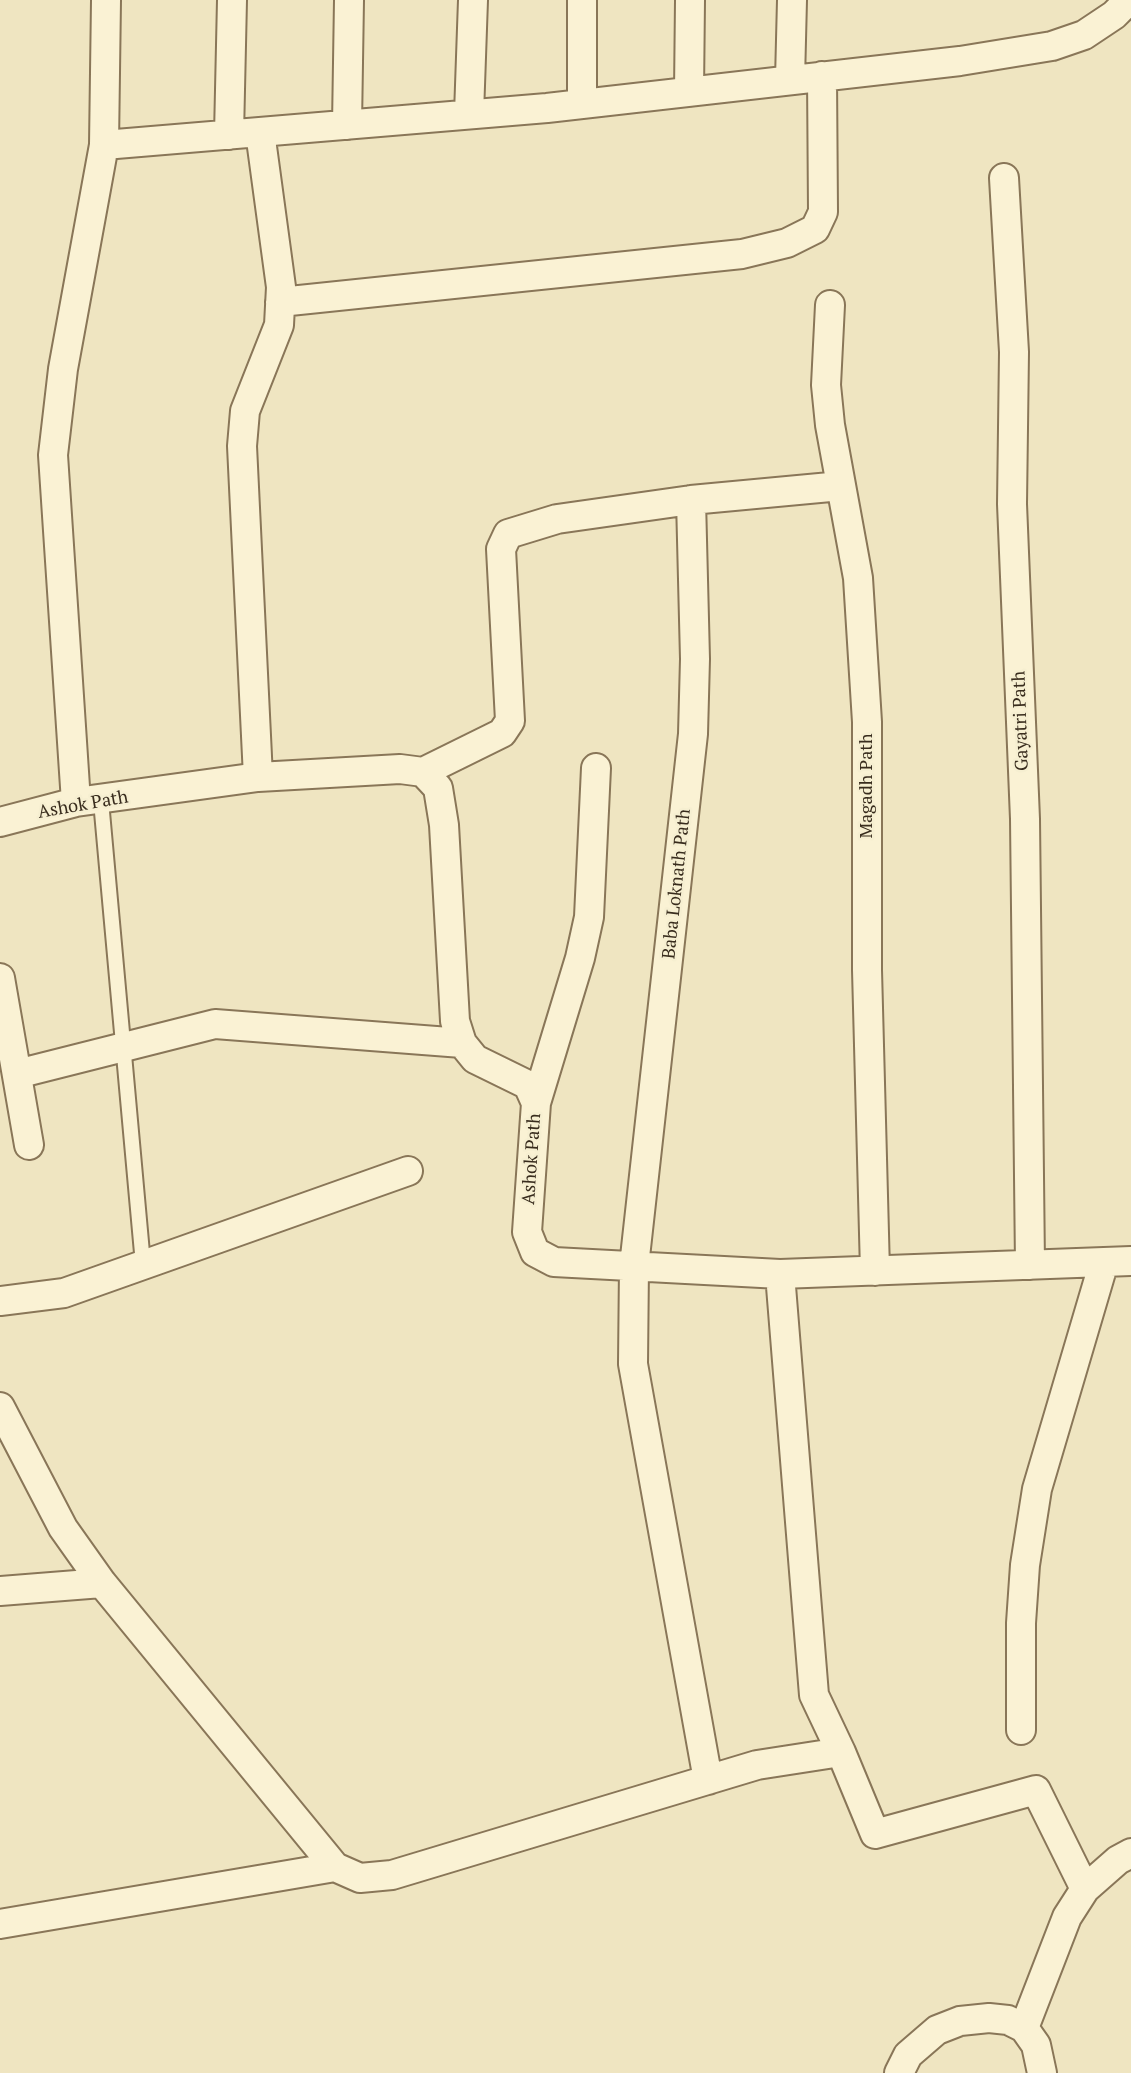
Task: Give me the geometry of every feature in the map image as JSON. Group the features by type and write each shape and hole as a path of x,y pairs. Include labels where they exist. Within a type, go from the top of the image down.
{"street":[{"path":"88,802 53,455 63,369 104,145 106,0"},
{"path":"229,135 232,0"},
{"path":"347,125 349,0"},
{"path":"469,114 473,0"},
{"path":"582,0 582,104"},
{"path":"689,92 690,0"},
{"path":"790,80 792,0"},
{"path":"104,145 582,104 1052,46 1084,35 1114,15 1129,0"},
{"path":"281,302 742,254 787,243 815,229 823,212 822,76"},
{"path":"258,777 242,446 245,411 279,325 281,302 260,132"},
{"name":"Gayatri Path","path":"1004,178 1014,352 1012,504 1025,819 1030,1265"},
{"name":"Magadh Path","path":"830,305 826,385 858,578 867,722 867,970 875,1270"},
{"path":"17,1074 123,1045 215,1024 462,1043 455,1021 444,825 438,788 423,772 502,733 510,721 501,549 508,534 557,519 691,500 841,486"},
{"name":"Baba Loknath Path","path":"691,500 695,659 692,734 634,1266 633,1364 708,1780"},
{"path":"536,1102 580,958 589,917 596,768"},
{"name":"Ashok Path","path":"0,822 88,802 258,777 400,769 423,772"},
{"path":"0,978 29,1145"},
{"name":"Ashok Path","path":"462,1043 475,1059 527,1084 536,1102 527,1232 535,1252 554,1262 780,1274 1117,1261"},
{"path":"0,1301 64,1293 408,1171"},
{"path":"1021,1730 1022,1612 1037,1489 1117,1261"},
{"path":"780,1274 814,1695 875,1834 1037,1790 1085,1889"},
{"path":"0,1407 63,1528 102,1583 335,1867 360,1878 392,1875 757,1765 841,1752"},
{"path":"0,1591 102,1583"},
{"path":"1024,2028 1067,1917 1085,1889 1118,1860 1131,1853"},
{"path":"0,1924 335,1867"},
{"path":"899,2073 908,2055 920,2041 937,2030 960,2021 1009,2020 1024,2028 1036,2045 1042,2073"}],"lane":[{"path":"88,802 123,1045 143,1264"}]}
